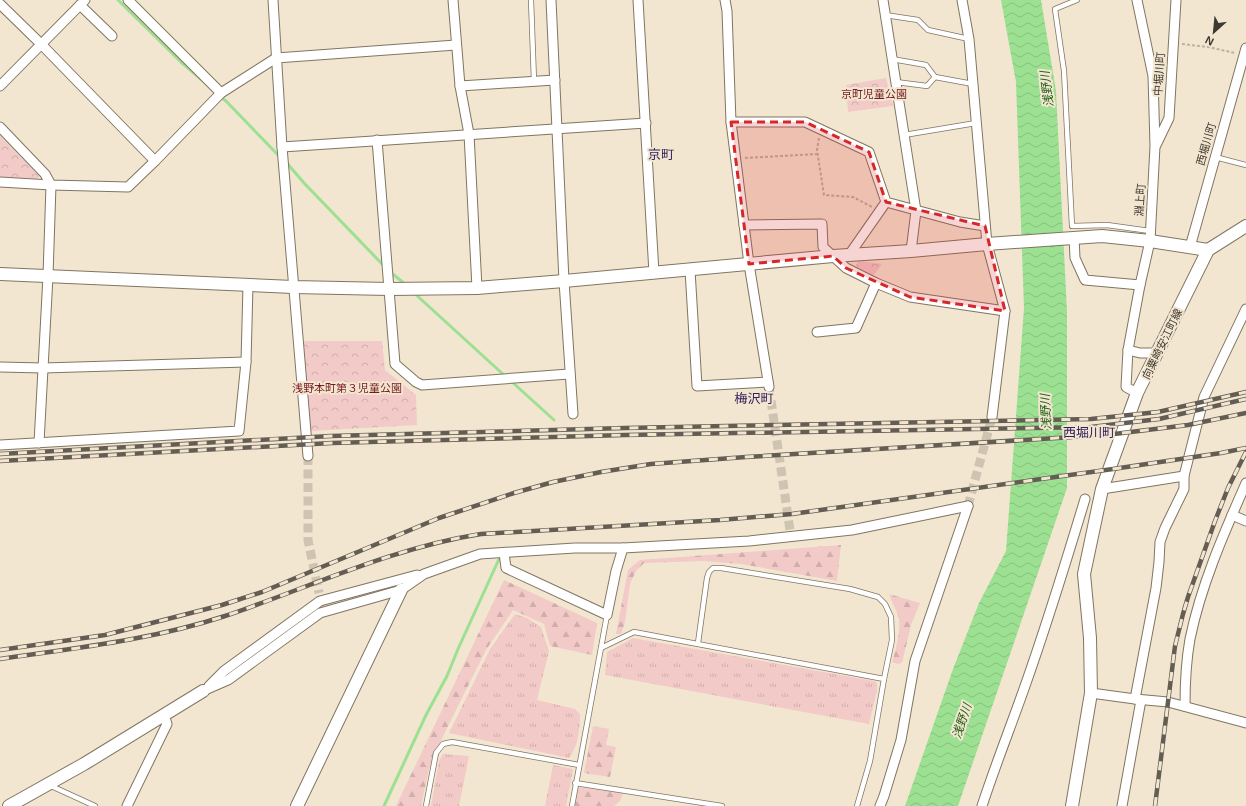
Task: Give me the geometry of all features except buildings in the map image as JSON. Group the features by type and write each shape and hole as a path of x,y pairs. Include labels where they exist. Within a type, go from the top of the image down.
{"street":[{"path":"128,0 221,93"},
{"path":"273,0 282,147 308,456"},
{"path":"453,0 460,86 469,134 477,288"},
{"path":"551,0 564,281 569,374 573,414"},
{"path":"638,0 654,273"},
{"path":"690,270 697,386 769,385 749,264 735,158 731,122 727,11 725,0"},
{"path":"882,0 916,211 912,251"},
{"path":"962,0 969,39 987,244 1005,311 992,417"},
{"name":"淵上町","path":"1137,0 1153,76 1155,146 1150,236 1128,350 1126,387 1137,394"},
{"name":"中堀川町","path":"1155,146 1168,118 1176,0"},
{"path":"0,86 83,2 112,36"},
{"path":"0,4 155,160"},
{"path":"0,182 51,185 128,186 221,93 276,58 456,45"},
{"name":"西堀川町","path":"1190,247 1245,52"},
{"path":"460,86 555,80"},
{"path":"731,122 805,122 869,152 886,202"},
{"path":"282,147 646,123"},
{"path":"0,127 44,174 51,185 48,276 39,443"},
{"path":"377,140 395,364 416,382 422,385 569,374"},
{"path":"886,202 960,222 985,226"},
{"path":"849,255 886,202"},
{"path":"744,225 822,224 823,247 846,268 876,283 910,297 1005,311"},
{"path":"0,274 389,290 477,288 833,256 1102,236 1150,236 1190,247 1208,250 1246,226"},
{"path":"1074,238 1076,258 1085,280 1140,285"},
{"name":"向粟崎安江町線","path":"1072,806 1092,693 1090,638 1084,574 1103,485 1137,394 1208,250"},
{"path":"817,332 856,328 876,283"},
{"path":"0,445 240,431 246,362 248,285"},
{"path":"1122,806 1156,588 1160,542 1165,528 1184,489 1184,476 1204,397 1246,308"},
{"path":"1128,350 1140,353 1157,353"},
{"path":"0,366 43,368 246,362"},
{"path":"1103,485 1184,476"},
{"path":"1184,706 1186,668 1190,639 1204,590 1232,515 1246,483"},
{"path":"982,806 1000,752 1025,687 1063,572 1085,499"},
{"path":"203,691 224,671 319,597 424,574 480,554 575,548 623,548 748,541 852,530 968,506 915,661 901,740 880,806"},
{"path":"1232,515 1246,521"},
{"path":"504,553 506,568 607,615 616,571 623,548"},
{"path":"8,806 84,764 203,691 228,680 320,614 400,590 424,574"},
{"path":"297,806 400,590"},
{"path":"1092,693 1168,702 1246,723"},
{"path":"127,806 167,724 164,715"}],"lane":[{"path":"531,0 534,81"},
{"path":"1077,0 1055,9 1064,71 1072,226 1107,225 1150,236"},
{"path":"885,15 918,20 928,30 969,39"},
{"path":"892,59 926,65 935,77 973,84"},
{"path":"895,82 927,86 935,77"},
{"path":"904,136 976,123"},
{"path":"1215,157 1246,165"},
{"path":"698,643 709,572 713,568 721,568 850,589 878,597 885,604 891,617 892,640 870,761 857,806"},
{"path":"572,806 607,615"},
{"path":"601,648 634,632 884,679"},
{"path":"426,806 436,753 443,744 452,742 579,765"},
{"path":"575,783 722,806"},
{"path":"47,784 95,806"}],"path":[{"path":"1173,43 1245,52"},
{"path":"821,129 817,150 824,195 853,197 880,211"},
{"path":"735,158 818,154"}],"highlighted area":[{"path":"731,122 805,122 869,152 886,202 985,226 1005,311 910,297 846,268 833,256 749,264"}],"green space":[{"name":"京町児童公園","path":"886,78 893,106 848,112 846,85"},
{"path":"0,136 39,176 36,180 0,178"},
{"path":"858,261 882,264 873,276 856,266"},
{"name":"浅野本町第３児童公園","path":"303,341 382,341 385,370 416,395 417,425 310,431"},
{"path":"841,545 837,581 741,564 703,561 644,563 636,571 630,584 625,622 621,634 616,634 628,570 640,560"},
{"path":"504,580 597,623 592,655 550,646 544,624 513,610 486,650 444,734 429,769 421,806 396,806"},
{"path":"889,594 920,603 911,625 902,663 898,664 892,662 898,638 899,620"},
{"path":"515,614 527,618 541,627 549,651 537,700 575,709 580,714 578,738 575,749 569,758 449,733 490,649"},
{"path":"633,638 874,681 877,683 877,691 869,724 605,675 607,652"},
{"path":"593,726 609,729 606,745 616,747 610,777 584,773"},
{"path":"443,754 469,756 459,806 431,806 439,761"},
{"path":"553,765 573,769 566,806 545,806"},
{"path":"577,787 623,793 620,801 614,806 575,806"}],"water":[{"name":"浅野川","path":"1001,0 1041,0 1056,91 1067,312 1067,488 958,806 905,806 953,669 979,603 1006,551 1024,308 1016,82"}],"waterway":[{"path":"118,0 181,62 202,80"},
{"path":"219,96 226,101 280,157"},
{"path":"286,162 304,183 385,267"},
{"path":"389,271 405,284"},
{"path":"413,292 505,376"},
{"path":"511,381 554,420"},
{"path":"384,806 426,715 447,676 499,559"}],"tunnel":[{"path":"769,387 791,537"},
{"path":"968,506 992,417"},
{"path":"308,456 308,540 319,593"}],"railway":[{"path":"0,454 331,436 625,428 1091,419 1158,412 1246,392"},
{"path":"0,461 332,443 625,435 1091,427 1159,419 1246,399"},
{"path":"0,650 105,635 222,605 262,592 439,518 514,493 553,482 601,472 651,464 746,457 1106,435 1188,425 1246,413"},
{"path":"0,659 114,642 197,624 257,605 383,558 448,540 481,534 720,520 792,514 1113,469 1246,448"},
{"path":"1155,806 1175,646 1183,614 1215,521 1228,488 1246,452"}],"district":[{"name":"京町","path":"661,154"},
{"name":"梅沢町","path":"754,398"},
{"name":"西堀川町","path":"1089,432"}]}
